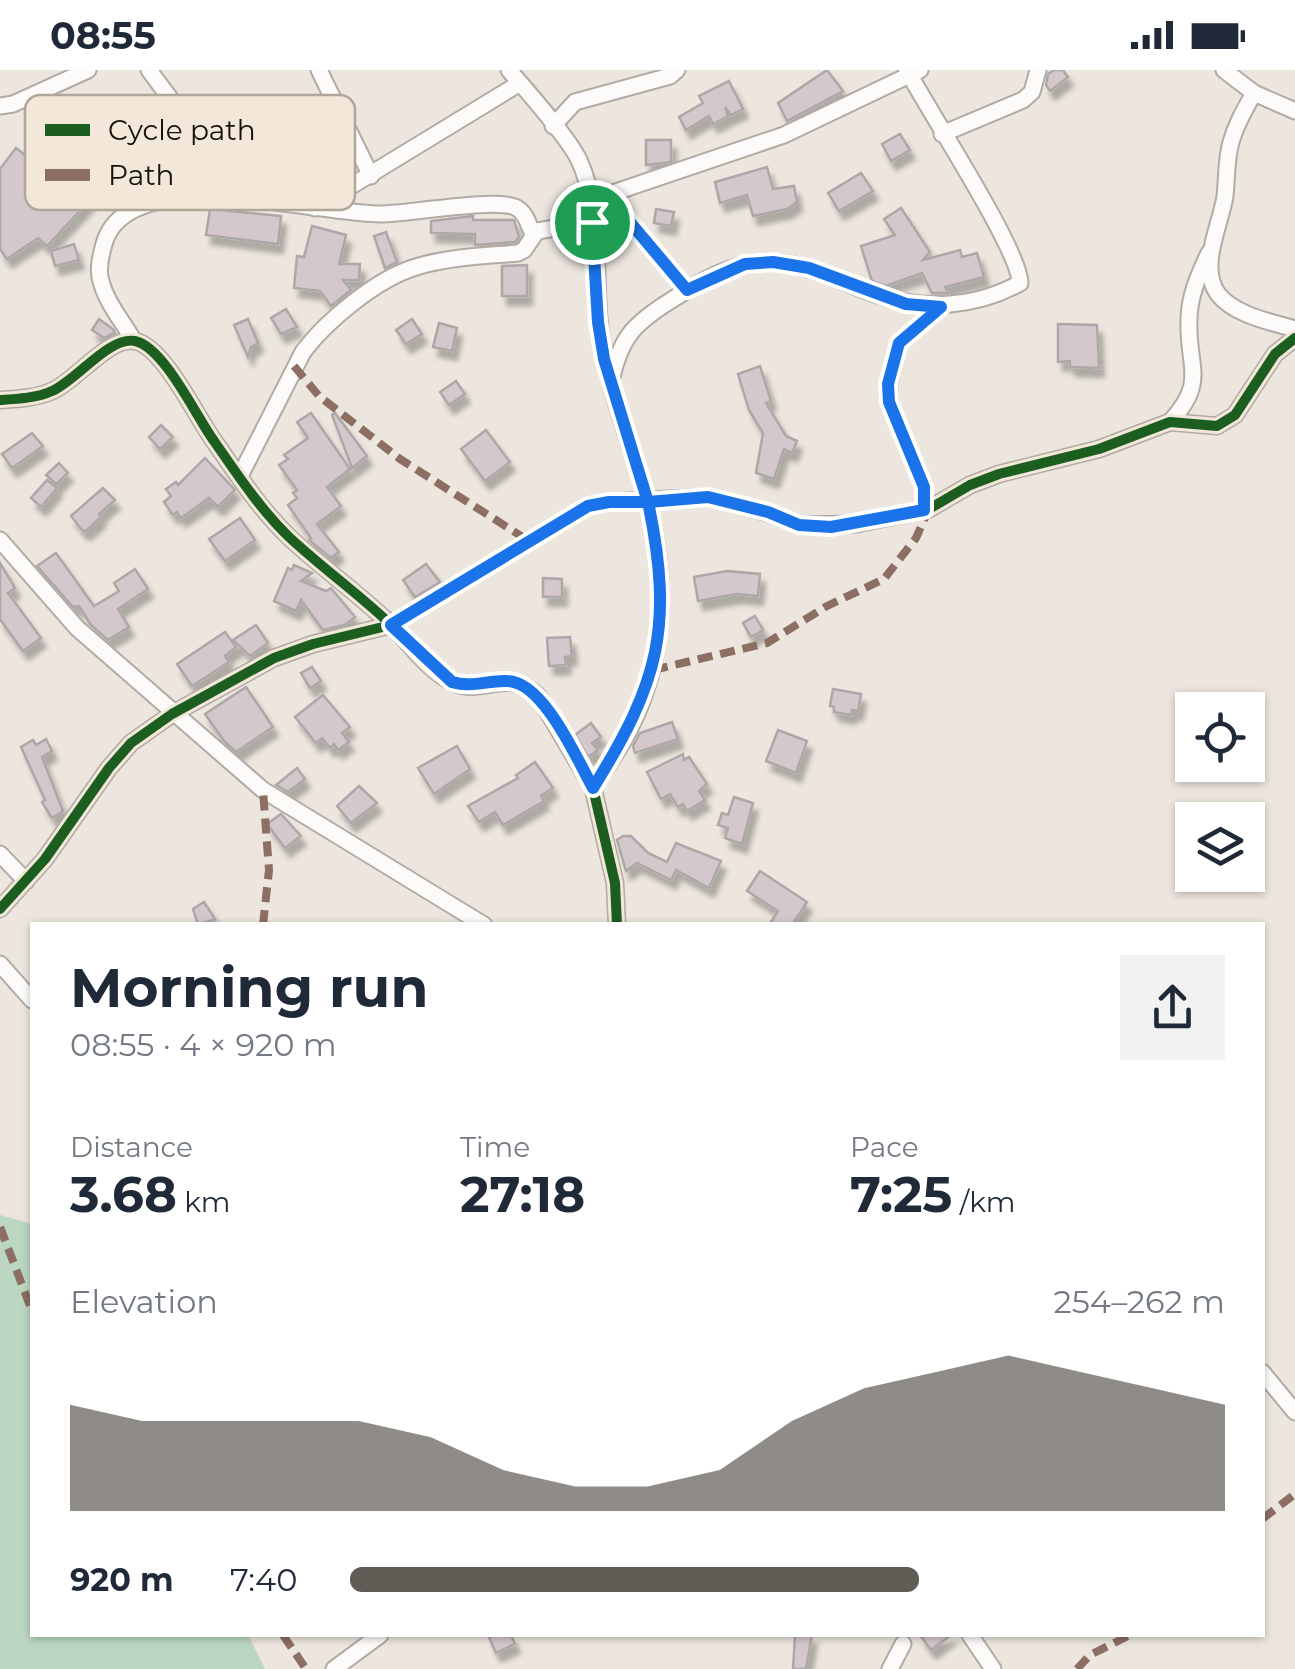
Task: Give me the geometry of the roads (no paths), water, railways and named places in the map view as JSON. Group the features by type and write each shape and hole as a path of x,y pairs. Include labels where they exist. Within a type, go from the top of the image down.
{"street":[{"path":"33,95 88,70"},
{"path":"149,70 168,95"},
{"path":"319,70 331,95"},
{"path":"552,126 575,102 670,76 677,70"},
{"path":"942,134 1023,100 1032,92 1038,70"},
{"path":"1224,70 1254,92 1295,111"},
{"path":"589,201 784,135 912,72 942,134 1003,238 1020,280 1008,289 941,307 906,304 809,268 773,262 745,264 687,290 638,324 622,342 611,381"},
{"path":"355,185 514,76 578,158 592,222 598,322 611,381 648,502 662,596 653,670 629,730 593,788"},
{"path":"0,908 72,824 109,768 131,743 172,714 274,658 391,625 588,506 708,497 768,512 799,525 831,527 924,510 999,474 1099,449 1170,422 1190,400 1190,301 1222,212 1229,146 1254,92"},
{"path":"0,106 25,99"},
{"path":"355,143 371,176"},
{"path":"607,195 687,290"},
{"path":"337,210 382,214 512,206 521,211 533,234"},
{"path":"136,210 114,222 107,234 99,272 134,341 164,364 212,440 289,536 452,682 464,686 509,680 533,691 593,788 612,869 617,922"},
{"path":"240,476 294,366 317,333 334,319 410,268 518,253 533,234 592,222"},
{"path":"1212,246 1211,275 1216,292 1248,313 1295,329"},
{"path":"924,510 924,487 889,402 888,384 899,343 941,307"},
{"path":"1170,422 1202,427 1226,422 1235,415 1275,354 1295,338"},
{"path":"0,400 50,393 117,344 134,341"},
{"path":"0,540 77,628 263,790 479,922"},
{"path":"0,854 26,881"},
{"path":"0,964 30,998"},
{"path":"1265,1376 1295,1412"},
{"path":"334,1669 377,1637"},
{"path":"971,1637 993,1669"},
{"path":"890,1669 902,1644"}]}
